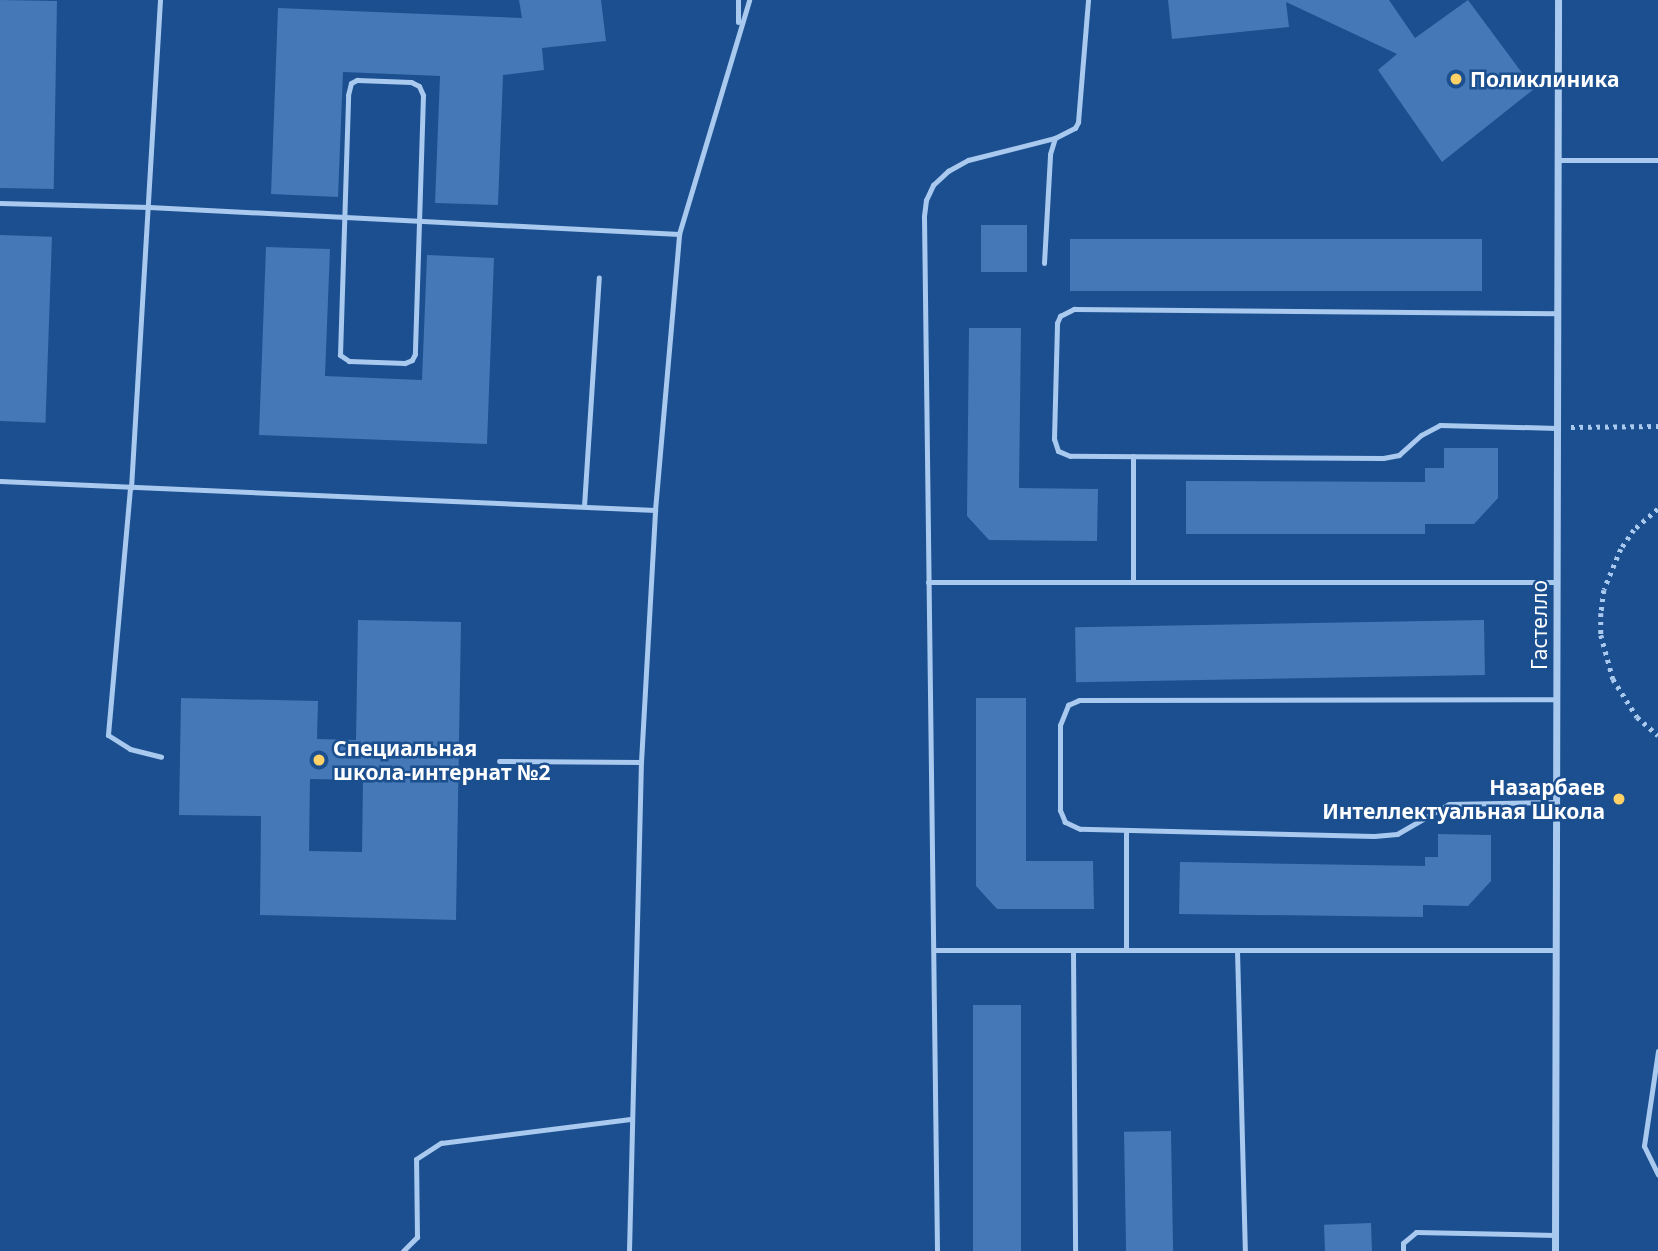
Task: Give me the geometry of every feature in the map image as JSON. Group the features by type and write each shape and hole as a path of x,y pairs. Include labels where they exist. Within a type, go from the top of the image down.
{"street":[{"name":"Гастелло","path":"1555,1251 1558,0"}],"lane":[{"path":"160,0 131,488 108,735 130,749 160,757"},
{"path":"738,0 738,29"},
{"path":"629,1251 630,1119 641,762 655,510 679,234 738,29 749,0"},
{"path":"937,1251 936,950 928,582 926,200 933,185 948,171 968,160 1055,138 1069,132 1078,122 1088,0"},
{"path":"357,80 411,82 419,86 423,94 419,220 414,357 405,363 349,361 342,358 340,351 348,95 351,83 357,80"},
{"path":"1044,263 1050,155 1055,138"},
{"path":"1557,160 1658,160"},
{"path":"0,204 149,207 679,234"},
{"path":"584,506 599,278"},
{"path":"1557,313 1066,312 1060,316 1056,330 1055,446 1058,452 1070,456 1390,457 1407,450 1421,435 1440,425 1557,428"},
{"path":"1132,456 1133,582"},
{"path":"0,481 655,510"},
{"path":"928,582 1557,582"},
{"path":"1556,699 1079,700 1068,705 1060,725 1062,817 1080,830 1385,836 1396,834 1449,804 1556,802"},
{"path":"499,761 641,762"},
{"path":"1126,830 1126,950"},
{"path":"936,950 1556,950"},
{"path":"1073,950 1075,1251"},
{"path":"1237,950 1245,1251"},
{"path":"1658,1051 1644,1146 1658,1175"},
{"path":"403,1251 417,1237 416,1159 441,1143 630,1119"},
{"path":"1403,1251 1403,1243 1416,1232 1555,1235"}],"path":[{"path":"1557,428 1658,426"},
{"path":"1658,509 1634,530 1621,548 1604,590 1601,613 1603,647 1613,679 1637,717 1658,735"}],"building":[{"path":"0,0 57,1 54,189 0,188"},
{"path":"519,0 601,0 606,41 542,48 544,70 503,75 498,205 435,203 440,76 343,72 338,197 271,194 278,8 522,18"},
{"name":"Поликлиника","path":"1168,0 1389,0 1415,38 1468,0 1534,89 1442,162 1378,70 1397,54 1286,2 1289,27 1172,39"},
{"path":"981,225 1027,225 1027,272 981,272"},
{"path":"0,235 52,237 45,423 0,421"},
{"path":"1070,239 1482,239 1482,291 1070,291"},
{"path":"266,247 330,249 325,376 422,380 427,255 494,258 487,444 259,435"},
{"path":"969,328 1021,328 1019,488 1098,489 1097,541 989,540 967,516"},
{"path":"1444,448 1498,448 1498,498 1474,524 1425,524 1425,534 1186,534 1186,481 1425,482 1425,468 1444,468"},
{"name":"Специальная школа-интернат №2","path":"358,620 461,622 456,920 260,915 261,816 179,815 181,698 318,701 317,739 356,740","holes":["310,779 363,780 362,852 309,851"]},
{"path":"1484,620 1485,675 1076,682 1075,627"},
{"path":"976,698 1026,698 1026,861 1093,861 1094,909 997,909 976,886"},
{"path":"1438,834 1491,835 1491,881 1468,906 1423,905 1423,917 1179,914 1180,862 1425,866 1425,857 1438,857"},
{"path":"973,1005 1021,1005 1021,1251 973,1251"},
{"path":"1171,1131 1173,1251 1126,1251 1124,1132"},
{"path":"1371,1223 1372,1251 1325,1251 1324,1225"}],"place":[{"name":"Поликлиника","path":"1456,79"},
{"name":"Специальная школа-интернат №2","path":"319,760"},
{"name":"Назарбаев Интеллектуальная Школа","path":"1619,799"}]}
